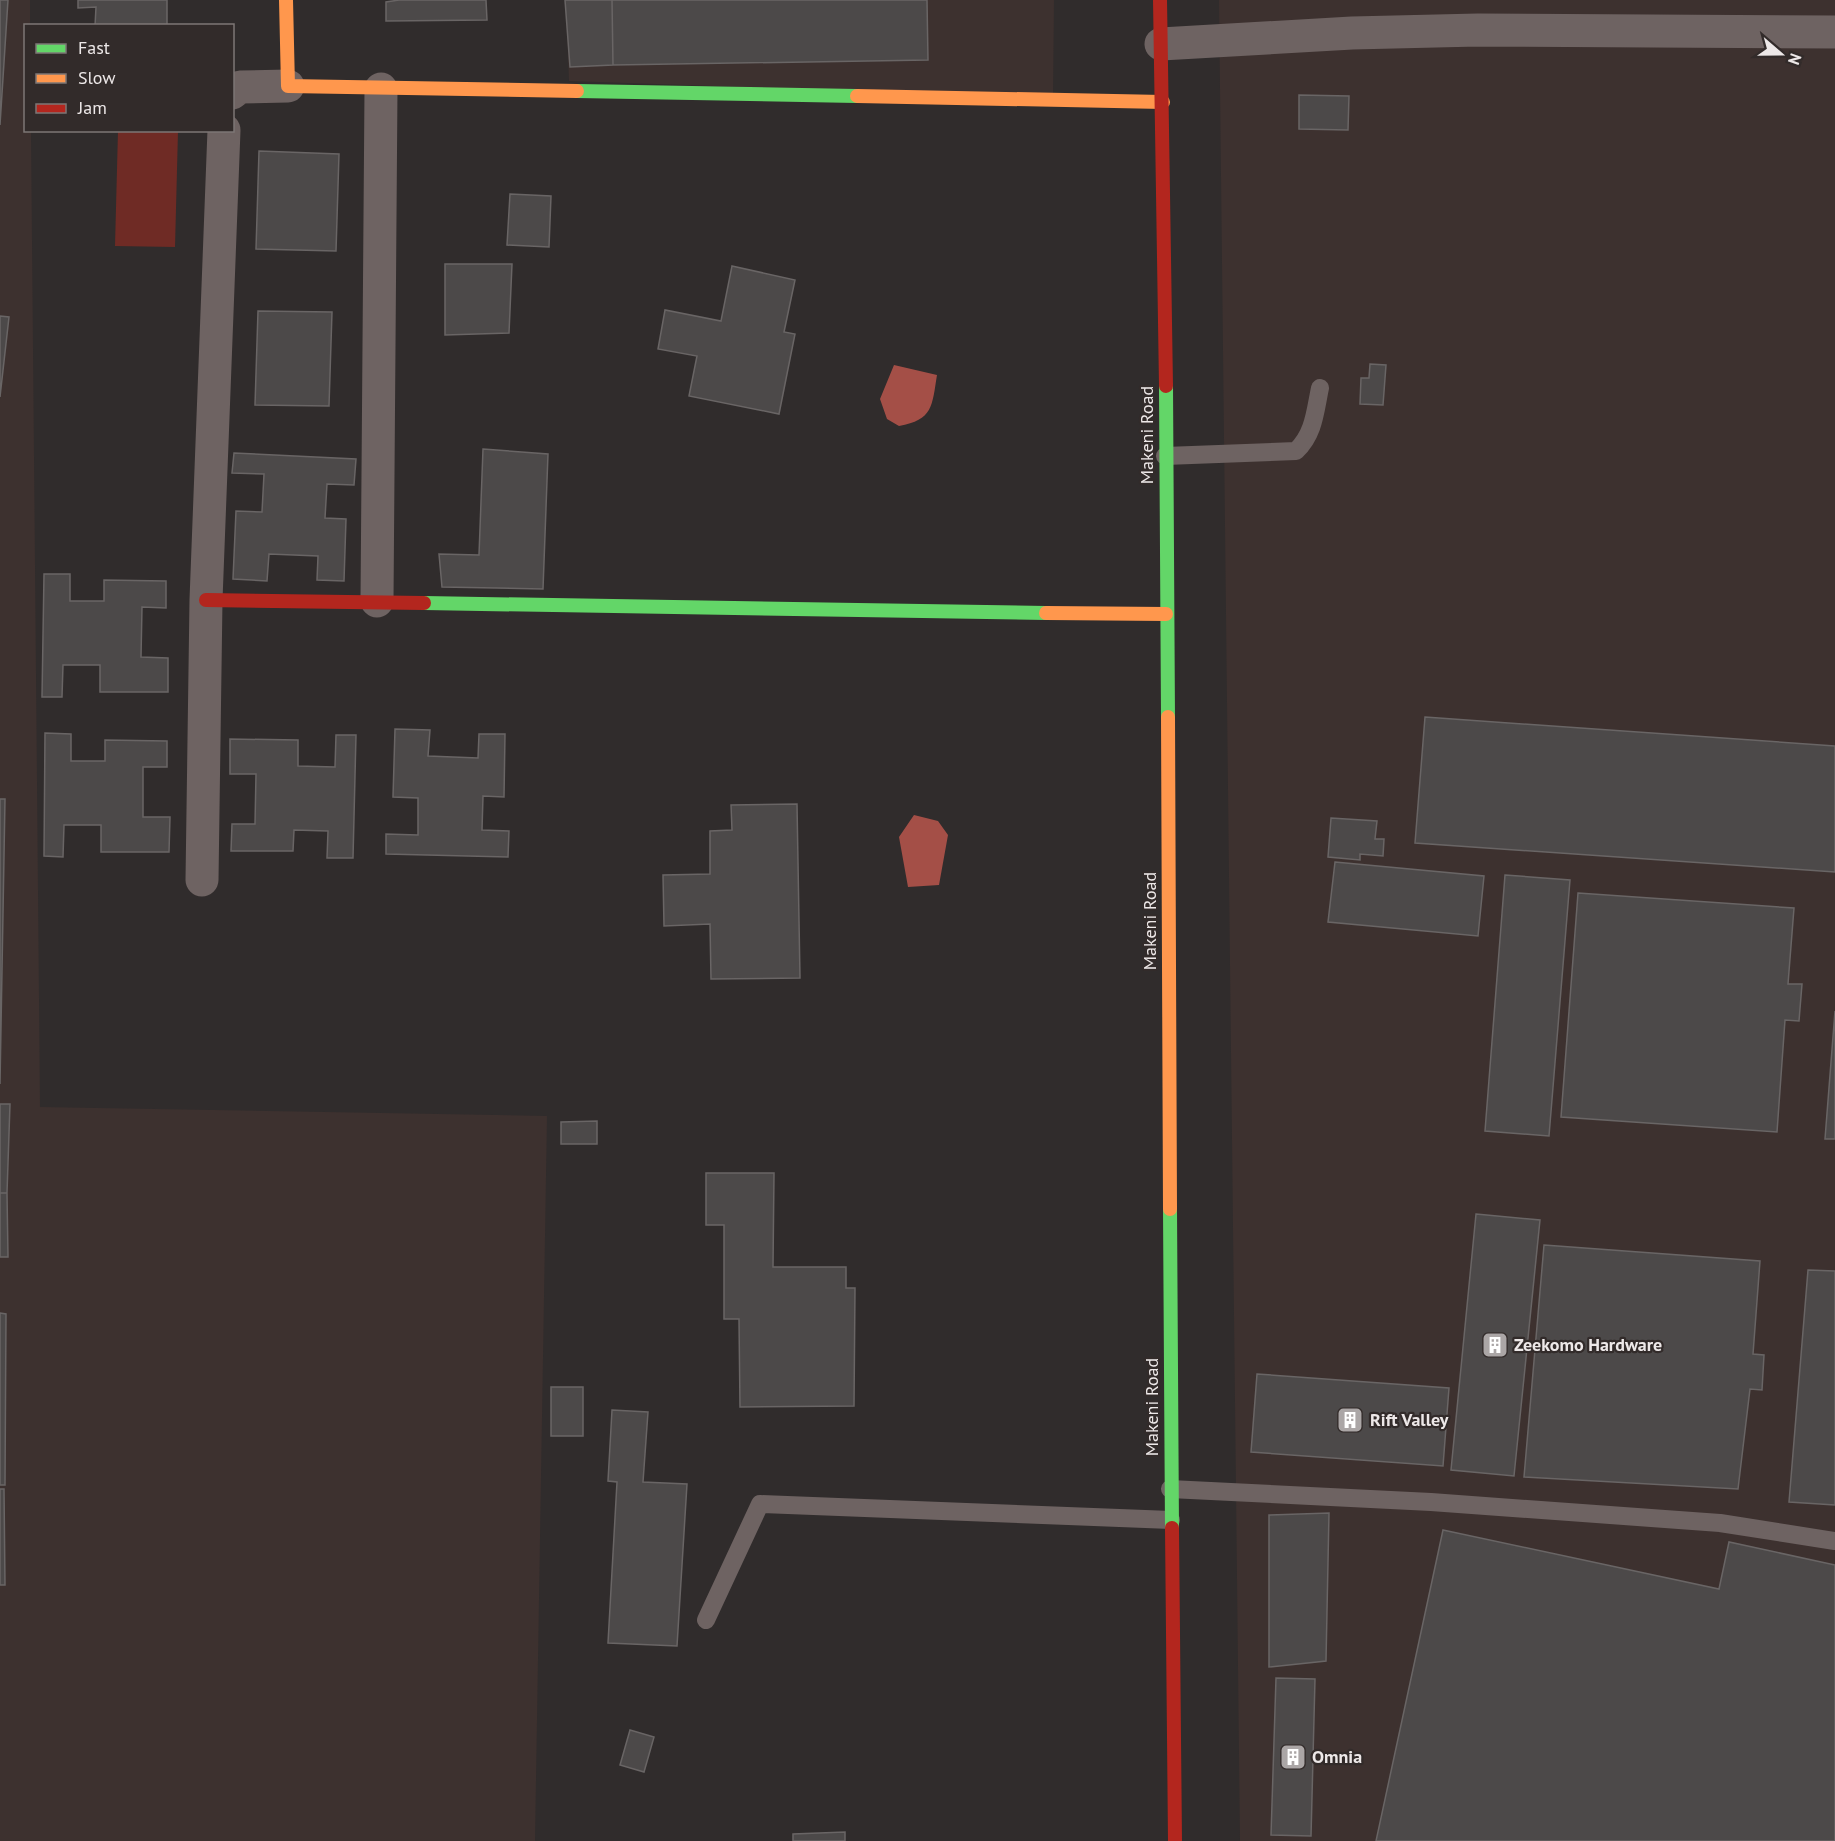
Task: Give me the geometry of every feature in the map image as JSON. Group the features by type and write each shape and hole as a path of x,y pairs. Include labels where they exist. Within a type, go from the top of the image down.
{"street":[{"path":"286,0 288,86"},
{"name":"Makeni Road","path":"1160,0 1163,102 1170,1520 1175,1841"},
{"path":"1161,44 1352,33 1478,30 1835,32"},
{"path":"234,92 240,87 288,86 1163,102"},
{"path":"377,601 381,88"},
{"path":"202,880 206,600 224,132"},
{"path":"206,600 1166,614"}],"lane":[{"path":"1165,456 1296,450 1307,441 1320,388"},
{"path":"1170,1489 1431,1502 1720,1523 1835,1541"},
{"path":"706,1620 760,1504 1170,1520"}],"shaded area":[{"path":"0,0 30,0 30,24 24,24 24,132 31,132 40,1107 547,1116 535,1841 0,1841"},
{"path":"566,0 1054,0 1053,98 569,81"},
{"path":"1219,0 1835,0 1835,1841 1240,1841"},
{"path":"118,132 178,132 175,247 115,246"},
{"path":"894,365 937,375 929,410 919,420 899,426 887,419 880,399"},
{"path":"914,815 938,821 948,835 939,885 908,887 899,837"}],"building":[{"path":"0,0 8,0 0,125"},
{"path":"78,0 167,0 167,24 95,24 96,7 78,8"},
{"path":"486,0 487,20 386,21 386,2"},
{"path":"565,0 612,0 613,65 570,67"},
{"path":"612,0 927,0 928,60 613,65"},
{"path":"1299,95 1349,96 1348,130 1299,129"},
{"path":"259,151 339,154 336,251 256,249"},
{"path":"510,194 551,196 549,247 507,245"},
{"path":"445,264 512,264 509,333 445,335"},
{"path":"732,266 795,280 784,332 795,334 779,414 689,396 697,356 658,349 665,310 721,321"},
{"path":"258,311 332,312 329,406 255,405"},
{"path":"0,316 9,317 0,397"},
{"path":"1370,364 1386,365 1383,405 1360,404 1361,378 1369,378"},
{"path":"483,449 548,454 543,589 442,587 439,554 479,555"},
{"path":"234,453 356,459 354,485 327,484 325,518 346,519 344,581 317,580 318,556 269,554 267,581 233,579 236,511 262,512 264,474 232,473"},
{"path":"44,574 70,574 70,601 104,601 104,580 166,581 166,608 142,607 141,657 168,658 168,692 100,692 100,665 63,665 62,697 42,697"},
{"path":"1425,717 1835,746 1835,872 1415,843"},
{"path":"395,729 430,730 428,756 478,758 479,734 505,734 504,797 483,796 482,830 509,831 508,857 386,854 386,834 418,835 418,798 393,797"},
{"path":"45,733 71,734 71,761 105,761 105,740 167,741 167,767 143,767 143,817 170,817 169,852 101,852 101,825 64,825 63,857 44,856"},
{"path":"336,735 356,735 353,858 327,858 328,831 294,830 293,851 231,851 232,824 255,824 256,774 230,774 230,739 298,740 298,766 335,767"},
{"path":"0,799 5,799 0,1084"},
{"path":"797,804 800,978 711,979 710,924 664,926 663,875 710,874 710,831 732,830 731,805"},
{"path":"1331,818 1377,821 1375,839 1384,839 1383,856 1360,854 1360,860 1328,857"},
{"path":"1335,862 1484,876 1478,936 1328,922"},
{"path":"1505,875 1570,880 1549,1136 1485,1131"},
{"path":"1578,893 1794,908 1788,984 1802,984 1799,1021 1785,1020 1777,1132 1561,1117"},
{"path":"1835,1011 1835,1139 1825,1139"},
{"path":"0,1104 10,1104 7,1193 0,1193"},
{"path":"597,1121 597,1144 561,1144 561,1122"},
{"path":"706,1173 774,1173 773,1267 846,1267 846,1288 855,1288 854,1406 740,1407 739,1319 724,1319 724,1225 706,1225"},
{"path":"0,1193 7,1193 8,1257 0,1257"},
{"name":"Zeekomo Hardware","path":"1476,1214 1540,1220 1514,1476 1451,1470"},
{"path":"1544,1245 1760,1261 1753,1354 1764,1355 1762,1390 1750,1389 1738,1489 1524,1477"},
{"path":"1808,1270 1835,1271 1835,1505 1789,1502"},
{"path":"0,1313 6,1314 5,1485 0,1485"},
{"name":"Rift Valley","path":"1257,1374 1449,1388 1443,1466 1251,1452"},
{"path":"551,1387 583,1387 583,1436 551,1436"},
{"path":"612,1410 648,1412 643,1482 687,1484 677,1646 608,1643 617,1482 608,1481"},
{"path":"0,1489 4,1489 5,1585 0,1585"},
{"path":"1329,1513 1326,1661 1269,1667 1269,1515"},
{"path":"1443,1530 1719,1589 1729,1542 1835,1565 1835,1841 1376,1841"},
{"name":"Omnia","path":"1276,1678 1315,1679 1311,1836 1271,1835"},
{"path":"630,1730 654,1737 644,1772 620,1765"},
{"path":"845,1832 845,1841 793,1841 793,1834"}],"traffic: fast":[{"path":"577,91 857,96"},
{"path":"1166,386 1168,717"},
{"path":"424,603 1046,613"},
{"path":"1170,1209 1172,1528"}],"traffic: slow":[{"path":"286,0 288,86 577,91"},
{"path":"857,96 1163,102"},
{"path":"1046,613 1166,614"},
{"path":"1168,717 1170,1209"}],"traffic: jam":[{"path":"1160,0 1166,386"},
{"path":"206,600 424,603"},
{"path":"1172,1528 1175,1841"}],"place":[{"name":"Zeekomo Hardware","path":"1495,1345"},
{"name":"Rift Valley","path":"1350,1420"},
{"name":"Omnia","path":"1293,1757"}]}
